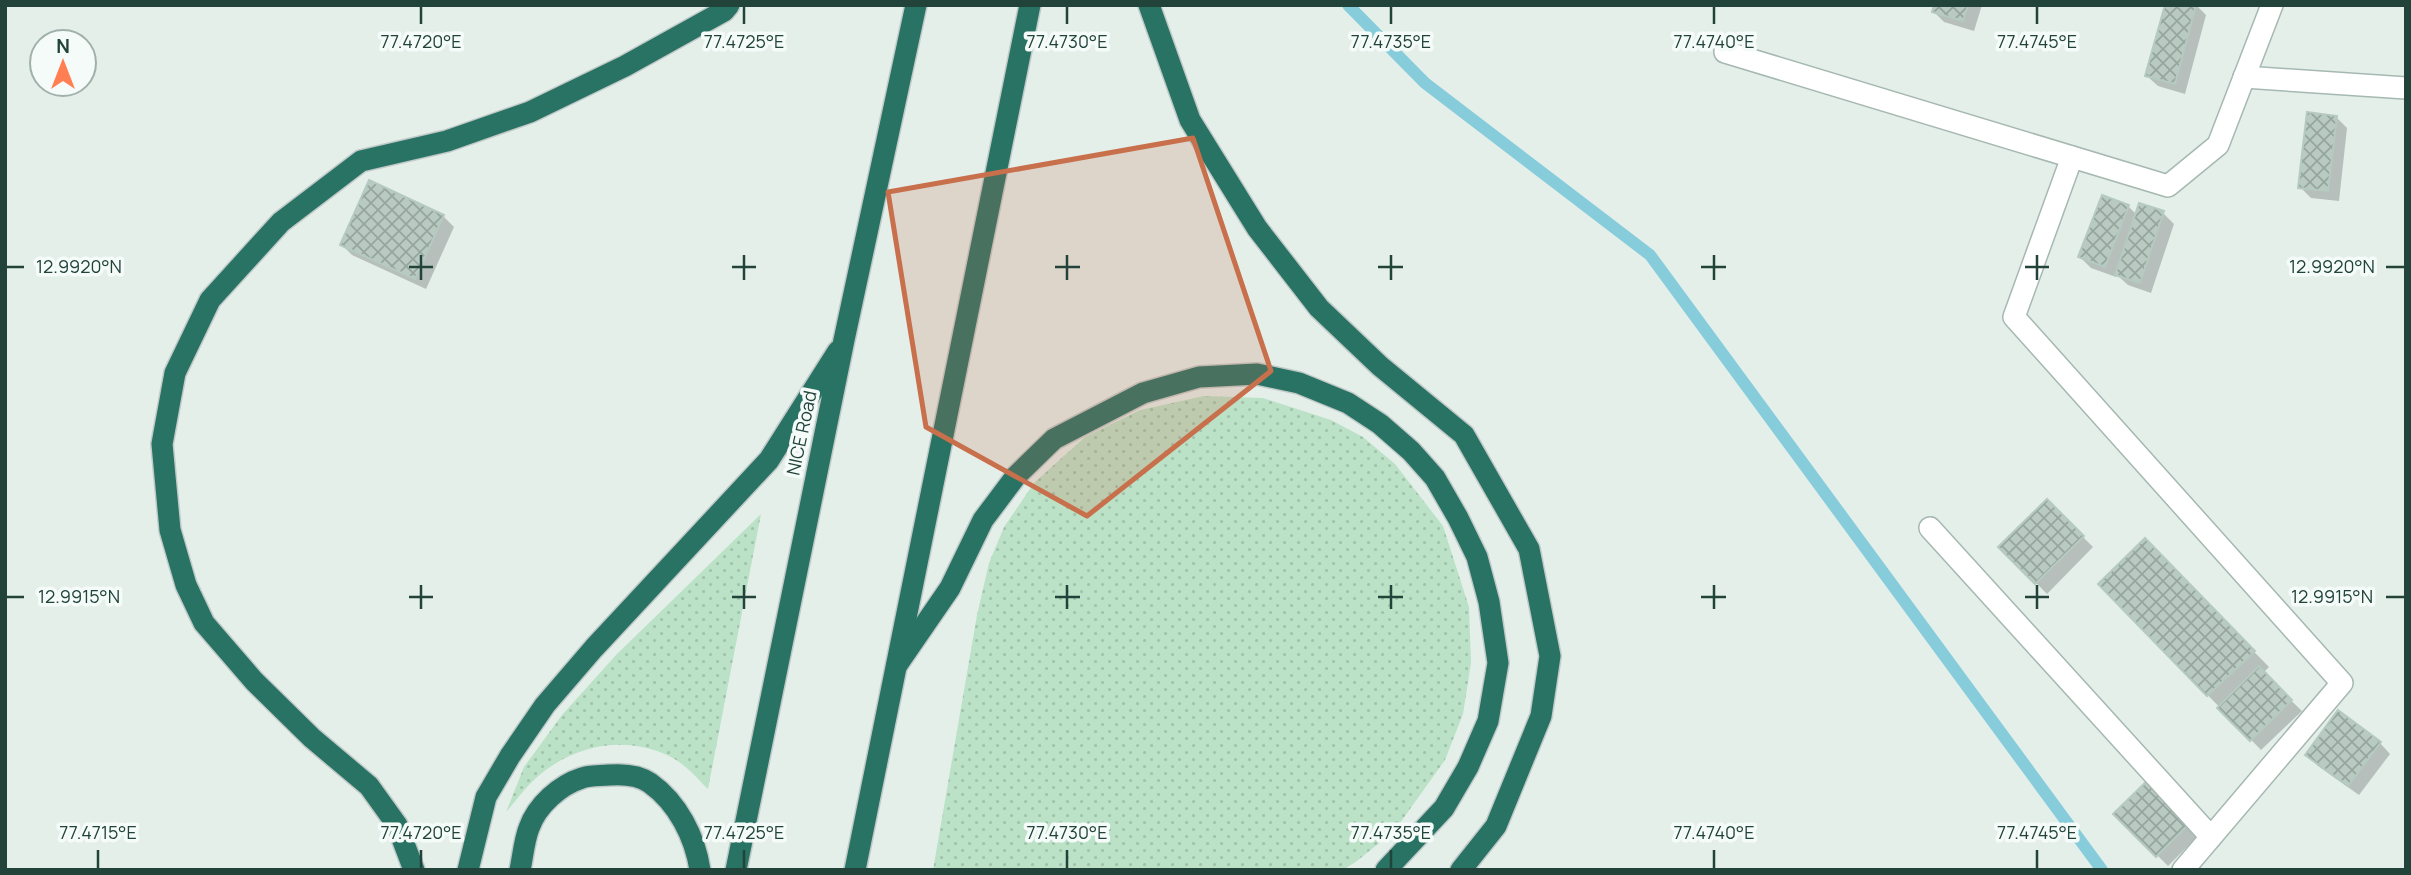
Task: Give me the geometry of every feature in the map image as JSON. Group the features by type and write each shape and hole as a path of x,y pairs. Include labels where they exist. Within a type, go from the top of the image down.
{"highway":[{"path":"414,870 397,825 369,786 313,738 254,681 204,622 186,585 170,530 162,444 176,373 210,300 281,222 361,160 447,141 530,112 625,66 724,11 729,5"},
{"name":"NICE Road","path":"736,870 844,340 916,5"},
{"path":"855,870 1030,5"},
{"path":"1149,5 1189,120 1257,228 1319,308 1380,366 1464,435 1529,549 1550,656 1541,716 1496,826 1461,870"},
{"path":"468,870 486,797 545,705 594,648 769,460 844,340"},
{"path":"897,665 950,588 983,520 1016,476 1054,439 1143,393 1199,377 1257,374 1299,383 1348,403 1380,424 1411,450 1435,478 1458,518 1480,568 1489,602 1498,663 1488,721 1468,767 1444,808 1386,870"},
{"path":"520,870 529,827 552,796 565,785 584,777 623,774 649,782 672,804 686,825 698,855 700,870"}],"street":[{"path":"1725,52 2168,186 2218,145 2272,5"},
{"path":"2244,78 2406,88"},
{"path":"2072,157 2014,317 2342,682 2183,870"},
{"path":"1930,528 2211,837"}],"highlighted area":[{"path":"1193,138 1271,371 1087,516 926,427 888,192"}],"green space":[{"path":"1204,396 1263,398 1331,420 1363,437 1395,464 1443,526 1469,607 1471,663 1463,714 1445,760 1395,830 1343,870 933,870 977,615 989,563 1004,527 1034,483 1085,437 1140,410"},
{"path":"761,514 708,789 681,763 653,750 636,746 600,747 582,751 550,767 531,783 506,812 524,767 562,715 616,655"}],"building":[{"path":"1934,5 1968,5 1963,21 1932,12"},
{"path":"2165,5 2196,5 2175,84 2145,76"},
{"path":"2307,112 2337,116 2328,191 2298,188"},
{"path":"369,180 444,215 415,279 340,245"},
{"path":"2102,195 2129,205 2105,267 2078,257"},
{"path":"2139,203 2164,211 2140,283 2115,275"},
{"path":"2047,499 2084,536 2035,584 1998,547"},
{"path":"2145,538 2255,651 2207,696 2098,584"},
{"path":"2259,666 2292,700 2250,741 2217,708"},
{"path":"2338,710 2381,742 2348,786 2305,755"},
{"path":"2147,781 2190,823 2156,857 2113,814"}],"waterway":[{"path":"1348,5 1425,83 1650,255 2102,870"}]}
